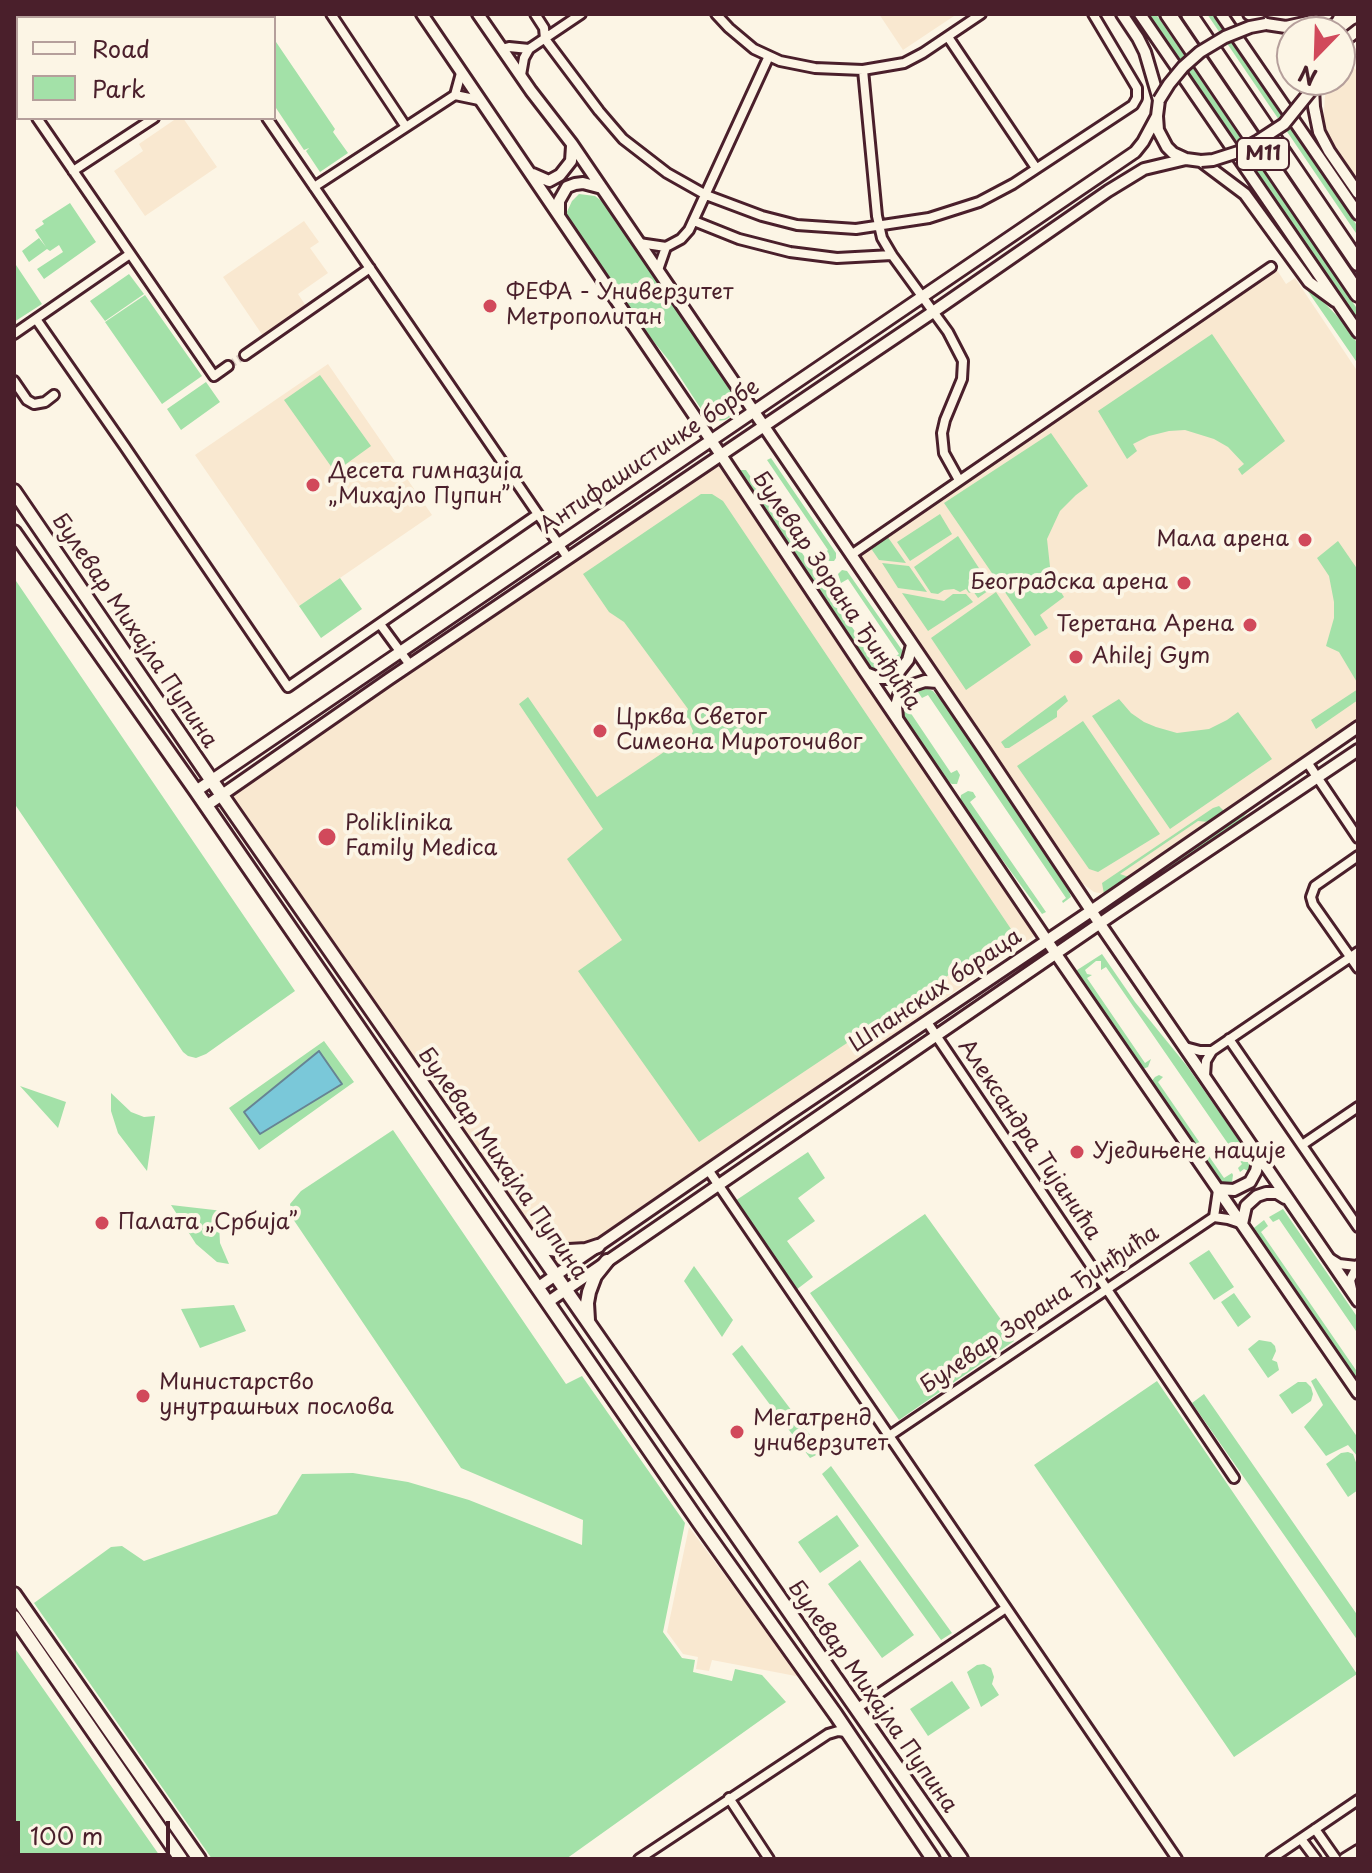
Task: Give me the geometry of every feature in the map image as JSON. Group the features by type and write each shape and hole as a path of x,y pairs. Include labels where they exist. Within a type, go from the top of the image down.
{"highway":[{"name":"M11","path":"1168,14 1358,294"},
{"name":"M11","path":"1189,14 1358,263"}],"main road":[{"name":"Булевар Михајла Пупина","path":"14,491 221,795 961,1859"},
{"path":"17,536 39,527"},
{"name":"Булевар Михајла Пупина","path":"17,536 933,1859"},
{"path":"368,1041 384,1029"},
{"path":"530,1239 550,1249 569,1251 598,1246"},
{"path":"588,1323 589,1292 595,1276 607,1261"},
{"path":"14,1594 199,1859"},
{"path":"14,1617 181,1859"}],"street":[{"path":"331,14 406,127"},
{"name":"Булевар Зорана Ђинђића","path":"422,14 1056,954 1358,1393"},
{"name":"Булевар Зорана Ђинђића","path":"478,14 572,144 1355,1297"},
{"path":"535,14 544,28 545,39 599,111 623,139 667,173 706,195 752,213 797,225 856,229 929,218 963,209 992,196 1133,105 1137,88 1093,14"},
{"path":"521,75 529,49 581,14"},
{"path":"716,14 741,39 769,56 794,65 863,70 904,63 981,14"},
{"path":"1122,14 1145,52 1159,100 1158,130 1167,147 1186,159 1213,160 1238,152 1284,124 1305,96"},
{"path":"1140,14 1358,332"},
{"path":"1221,14 1358,214"},
{"path":"1249,14 1276,26"},
{"path":"1159,100 1183,67 1200,52 1225,37 1266,24"},
{"path":"948,37 1036,168"},
{"path":"502,49 529,49"},
{"path":"658,270 666,247 684,236 694,221 769,56"},
{"path":"863,70 882,238 955,342 963,361 962,379 942,433 944,453 959,480"},
{"path":"314,187 455,95 461,73"},
{"path":"455,95 479,100"},
{"path":"1314,96 1323,141 1358,193"},
{"name":"Антифашистичке борбе","path":"196,791 1135,152 1157,116"},
{"path":"38,120 214,376 228,366"},
{"path":"73,171 151,120"},
{"path":"268,120 568,558"},
{"path":"528,171 549,181 560,175 573,156 572,144"},
{"name":"Антифашистичке борбе","path":"206,806 1084,207 1144,169 1186,159"},
{"path":"1201,161 1245,194 1309,282 1339,304"},
{"path":"559,215 560,196 567,187 583,183 602,188"},
{"path":"694,221 739,239 790,252 837,258 892,255"},
{"path":"639,243 666,247"},
{"path":"14,334 130,254"},
{"path":"851,555 1271,267"},
{"path":"245,355 370,268"},
{"name":"Антифашистичке борбе","path":"36,319 288,687 538,514"},
{"path":"14,381 27,400 34,404 45,402 54,395"},
{"path":"380,624 410,665"},
{"path":"866,673 878,678 890,678 897,674 908,660 912,645"},
{"path":"897,718 899,695 907,687 925,681 937,682"},
{"name":"Шпанских бораца","path":"537,1288 1358,727"},
{"name":"Шпанских бораца","path":"548,1302 1358,750"},
{"path":"1307,762 1358,838"},
{"path":"1358,856 1315,886 1311,897 1313,904 1354,954 1358,968"},
{"path":"1206,1078 1206,1061 1212,1051 1354,954"},
{"name":"Александра Тијанића","path":"927,1022 1234,1478"},
{"path":"1229,1039 1358,1227"},
{"path":"1184,1047 1212,1051"},
{"path":"1302,1145 1358,1107"},
{"path":"1259,1157 1250,1182 1234,1190 1218,1189 1214,1217 1242,1224 1246,1206 1257,1196 1277,1193 1287,1199"},
{"path":"709,1171 1177,1859"},
{"name":"Булевар Зорана Ђинђића","path":"889,1436 1214,1217"},
{"name":"Булевар Зорана Ђинђића","path":"1328,1257 1339,1264 1357,1265 1350,1280 1355,1297"},
{"path":"856,1709 1006,1608"},
{"path":"828,1734 836,1715"},
{"path":"639,1859 828,1734 838,1731 847,1733"},
{"path":"729,1798 769,1859"},
{"path":"1271,1859 1358,1800"},
{"path":"1315,1829 1336,1859"},
{"path":"1301,1839 1316,1859"},
{"path":"1345,1859 1358,1851"}],"shaded area":[{"path":"66,14 225,14 222,16"},
{"path":"879,14 957,14 903,50"},
{"path":"1356,70 1358,186 1341,161 1323,121 1325,96 1356,96"},
{"path":"174,120 184,120 217,167 145,216 114,171 143,151 139,144"},
{"path":"304,221 319,242 310,248 328,273 298,294 306,306 263,336 223,277"},
{"path":"1277,270 1286,284 1295,278 1358,372 1358,721 1264,782 1104,894 1094,892 1078,880 857,553"},
{"name":"Десета гимназија „Михајло Пупин”","path":"328,364 432,515 299,606 195,455"},
{"path":"717,464 1037,934 557,1265 232,794"},
{"path":"689,1527 801,1677 712,1660 709,1671 696,1669 698,1657 683,1654 667,1632"}],"green space":[{"path":"1148,14 1156,14 1358,310 1358,323"},
{"path":"1175,14 1183,14 1358,269 1358,283"},
{"path":"1207,14 1214,14 1358,227 1358,236"},
{"path":"276,42 348,153 320,172 306,151 309,148 304,150 276,108"},
{"path":"579,194 595,196 603,202 730,386 735,399 732,416 717,421 701,409 671,363 572,230 566,214"},
{"path":"70,203 96,242 44,279 37,269 63,252 59,245 50,251 47,249 29,262 22,251 39,238 46,247 35,230 44,224 42,221"},
{"path":"1285,258 1341,320 1358,344 1358,364"},
{"path":"14,262 42,304 14,322"},
{"path":"129,274 144,294 105,321 90,301"},
{"path":"145,295 202,376 162,404 105,322"},
{"path":"1212,334 1285,441 1242,475 1238,469 1244,464 1228,447 1185,430 1149,436 1133,444 1137,451 1127,459 1098,411"},
{"path":"320,375 371,446 335,472 284,400"},
{"path":"206,382 220,402 181,430 167,409"},
{"path":"1051,433 1088,486 1060,511 1047,539 1051,576 1064,597 1040,615 1048,628 1035,636 944,503"},
{"path":"771,458 836,553 834,561 827,561 823,555 828,550 767,460"},
{"path":"738,470 746,470 879,667 886,663 886,676 877,673 868,663"},
{"path":"701,494 712,494 723,501 1013,932 699,1142 578,971 622,940 567,859 603,829 519,704 528,697 597,797 667,750 682,746 690,739 693,731 686,715 688,709 624,622 609,612 583,574"},
{"path":"940,514 952,534 910,561 897,542"},
{"path":"887,536 906,563 879,560 870,547"},
{"path":"958,536 992,588 978,598 973,591 969,593 966,589 931,593 914,567"},
{"path":"1338,541 1358,570 1358,684 1339,652 1326,646 1334,618 1334,602 1329,576 1317,558"},
{"path":"882,563 909,566 927,592 898,588"},
{"path":"842,570 847,571 902,650 904,656 901,664 893,658 899,654 848,579 841,583 838,574"},
{"path":"14,578 295,991 196,1058 183,1052 14,803"},
{"path":"340,578 362,609 321,638 299,606"},
{"path":"996,592 1031,645 966,690 931,638"},
{"path":"902,593 944,601 953,594 966,594 973,602 928,631"},
{"path":"923,687 933,691 942,701 1067,886 1071,897 1063,903 1066,898 928,695 922,698 918,692"},
{"path":"1358,689 1358,700 1316,729 1311,720"},
{"path":"1065,695 1068,701 1057,711 1057,717 1005,748 1001,742"},
{"path":"904,699 909,699 913,704 908,709 951,773 957,770 960,775 957,784 946,780 904,717 901,709"},
{"path":"1119,699 1144,722 1177,733 1209,729 1238,712 1272,759 1170,829 1092,716"},
{"path":"1083,721 1160,834 1098,872 1089,869 1017,766"},
{"path":"1286,783 1249,811 1231,830 1114,907 1202,841"},
{"path":"968,791 976,797 970,802 1046,912 1042,914 960,802 961,795"},
{"path":"1219,806 1224,811 1209,822 1198,821 1120,874 1129,877 1104,894 1102,883"},
{"path":"1102,954 1135,1002 1187,1066 1252,1159 1253,1168 1240,1172 1238,1168 1242,1164 1106,967 1101,970 1101,961 1096,961 1085,970 1092,975 1087,978 1145,1063 1151,1059 1148,1067 1137,1067 1074,972"},
{"path":"324,1041 354,1082 259,1150 229,1108"},
{"path":"1159,1075 1163,1077 1158,1082 1224,1178 1232,1173 1232,1182 1220,1184 1151,1087 1151,1082"},
{"path":"20,1086 66,1102 58,1128"},
{"path":"111,1093 131,1112 144,1117 155,1116 147,1171 118,1133 111,1111"},
{"path":"393,1130 566,1384 582,1376 685,1523 663,1632 682,1658 695,1660 693,1672 732,1681 735,1669 762,1675 786,1702 566,1859 212,1859 34,1603 111,1547 122,1546 144,1561 277,1514 302,1474 353,1473 408,1482 469,1500 582,1545 583,1520 461,1468 293,1219 290,1204 301,1191"},
{"path":"808,1152 825,1178 798,1198 815,1221 787,1241 813,1277 796,1290 735,1201"},
{"path":"171,1205 223,1211 219,1224 220,1243 229,1264 217,1262 196,1244"},
{"path":"1283,1209 1358,1318 1358,1334 1279,1219 1273,1222 1269,1217"},
{"path":"925,1214 1014,1341 899,1420 810,1293"},
{"path":"1264,1220 1268,1226 1261,1232 1358,1373 1358,1388 1250,1231"},
{"path":"1209,1250 1234,1287 1214,1300 1189,1263"},
{"path":"694,1266 733,1320 722,1337 684,1281"},
{"path":"1234,1293 1251,1317 1238,1327 1221,1302"},
{"path":"234,1305 246,1331 200,1348 181,1309"},
{"path":"1259,1340 1275,1346 1272,1360 1277,1362 1279,1370 1268,1378 1248,1349"},
{"path":"742,1345 823,1452 810,1458 732,1354"},
{"path":"1316,1378 1358,1438 1358,1457 1348,1445 1326,1456 1304,1427 1323,1405 1311,1381"},
{"path":"1157,1381 1357,1674 1234,1757 1034,1465"},
{"path":"1298,1382 1306,1382 1313,1394 1311,1401 1292,1414 1279,1395"},
{"path":"1204,1394 1358,1616 1358,1641 1192,1403"},
{"path":"1341,1453 1353,1454 1358,1468 1358,1490 1348,1497 1326,1464"},
{"path":"831,1466 952,1633 941,1640 822,1474"},
{"path":"837,1515 859,1546 820,1573 798,1542"},
{"path":"860,1560 914,1635 882,1658 828,1584"},
{"path":"14,1647 162,1859 14,1859"},
{"path":"984,1664 991,1668 994,1677 992,1684 999,1695 981,1707 967,1672"},
{"path":"952,1681 970,1708 928,1736 910,1709"}],"water":[{"path":"319,1051 342,1084 260,1134 244,1112"}],"tunnel":[{"path":"228,366 245,355"}],"place":[{"name":"ФЕФА - Универзитет Метрополитан","path":"490,306"},
{"name":"Десета гимназија „Михајло Пупин”","path":"313,485"},
{"name":"Мала арена","path":"1305,540"},
{"name":"Београдска арена","path":"1184,583"},
{"name":"Теретана Арена","path":"1250,625"},
{"name":"Ahilej Gym","path":"1076,657"},
{"name":"Црква Светог Симеона Мироточивог","path":"600,731"},
{"name":"Poliklinika Family Medica","path":"327,837"},
{"name":"Уједињене нације","path":"1077,1152"},
{"name":"Палата „Србија”","path":"102,1223"},
{"name":"Министарство унутрашњих послова","path":"143,1396"},
{"name":"Мегатренд универзитет","path":"737,1432"}]}
